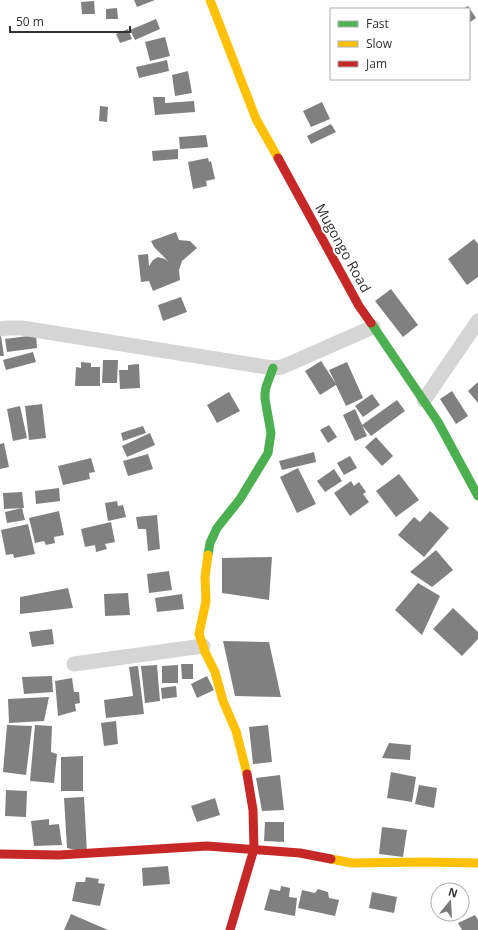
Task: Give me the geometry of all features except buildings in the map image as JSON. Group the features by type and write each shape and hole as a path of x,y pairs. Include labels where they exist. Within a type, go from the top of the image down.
{"street":[{"name":"Mugongo Road","path":"210,0 256,119 358,306 438,422 478,496"},
{"path":"424,400 478,321"},
{"path":"0,329 22,328 273,368 282,367 373,327"},
{"path":"230,930 254,849 253,810 236,731 223,701 215,672 205,652 199,634 206,601 205,577 210,543 217,528 240,499 268,453 270,433 265,393 273,368"},
{"path":"74,664 203,646"},
{"path":"0,854 59,855 207,846 300,853 352,864 424,862 478,863"}],"traffic: fast":[{"path":"371,323 438,422 478,496"},
{"path":"208,555 210,543 217,528 240,499 268,453 271,433 265,393 273,368"}],"traffic: slow":[{"path":"210,0 256,119 278,158"},
{"path":"208,555 205,577 206,601 199,634 205,652 215,672 223,701 236,731 247,774"},
{"path":"331,859 352,863 478,863"}],"traffic: jam":[{"path":"278,158 359,306 371,323"},
{"path":"230,930 254,849 253,810 247,774"},
{"path":"0,854 59,855 207,846 300,853 331,859"}]}
